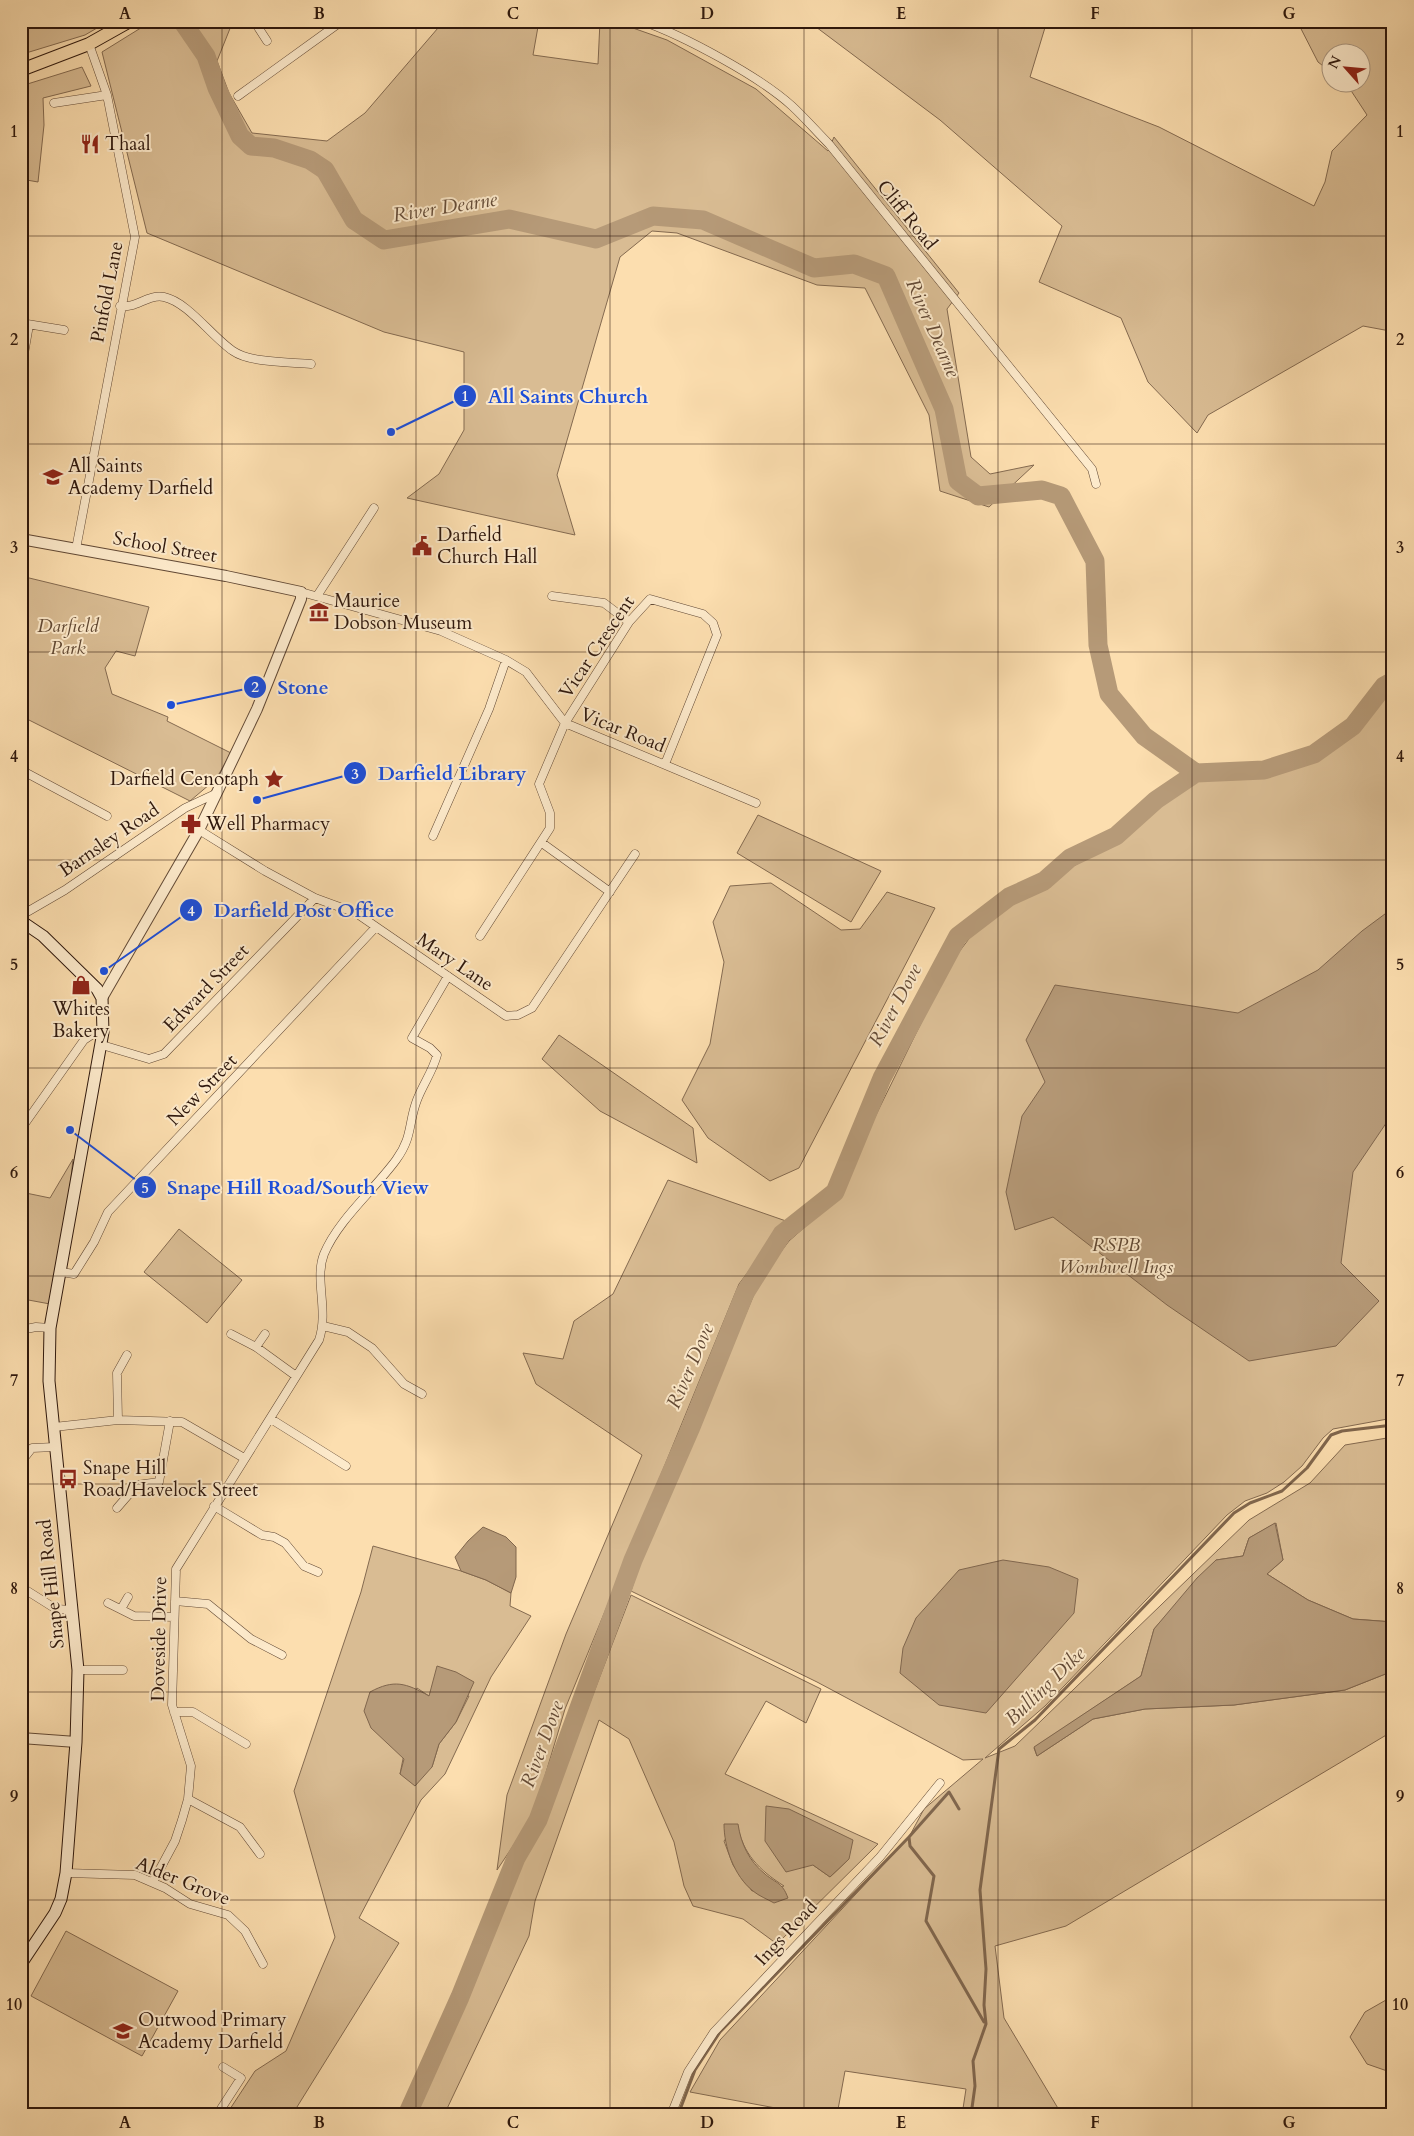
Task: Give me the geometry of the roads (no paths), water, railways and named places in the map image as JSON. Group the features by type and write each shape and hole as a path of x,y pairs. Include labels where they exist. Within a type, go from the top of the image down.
{"highway":[{"path":"21,70 89,44 130,21"}],"main road":[{"path":"21,921 57,949 90,981 102,998"},
{"name":"Snape Hill Road","path":"21,1964 55,1913 61,1899 66,1873 76,1742 78,1670 49,1381 50,1328 102,1045 102,998"}],"street":[{"path":"254,21 267,41"},
{"path":"238,96 342,21"},
{"name":"Cliff Road","path":"642,21 662,28 749,75 790,105 829,144 1092,469 1096,484"},
{"name":"Pinfold Lane","path":"76,549 120,306 135,237 107,95 89,44"},
{"path":"54,103 107,95"},
{"path":"120,306 128,307 148,298 163,297 176,302 234,352 265,360 311,364"},
{"path":"21,371 25,324 64,330"},
{"path":"317,596 374,508"},
{"name":"School Street","path":"21,539 226,576 301,592"},
{"path":"102,998 199,830 257,709 301,599 301,592"},
{"name":"Vicar Road","path":"301,592 440,631 506,660 526,672 565,723 756,803"},
{"path":"552,596 604,604 629,622"},
{"name":"Vicar Crescent","path":"480,936 550,828 550,813 539,784 565,723 629,622 650,599 703,614 713,623 716,635 665,764"},
{"path":"432,836 489,709 506,660"},
{"path":"21,770 107,816"},
{"name":"Barnsley Road","path":"21,913 27,912 65,890 185,808 215,794"},
{"name":"Mary Lane","path":"199,830 315,898 356,913 375,928 506,1016 518,1015 532,1008 610,892"},
{"path":"542,843 610,892 635,854"},
{"name":"Edward Street","path":"102,1045 149,1059 164,1054 315,898"},
{"name":"New Street","path":"61,1272 74,1274 94,1242 108,1212 375,928"},
{"name":"Doveside Drive","path":"153,1882 175,1841 188,1798 190,1766 172,1705 176,1569 319,1340 324,1326 324,1302 320,1271 324,1255 333,1237 397,1159 410,1136 413,1110 437,1055 430,1048 412,1038 448,976"},
{"path":"21,1129 84,1040 93,1034 103,1032"},
{"path":"324,1326 348,1332 372,1348 404,1384 422,1394"},
{"path":"21,1330 36,1327 50,1328"},
{"path":"230,1334 256,1346 296,1376"},
{"path":"256,1346 265,1334"},
{"path":"118,1420 116,1374 127,1355"},
{"path":"270,1419 346,1466"},
{"path":"54,1427 118,1420 182,1422 244,1458"},
{"path":"117,1508 137,1486 159,1482 170,1421"},
{"path":"21,1462 32,1448 55,1447"},
{"path":"214,1506 262,1535 274,1537 286,1544 304,1566 318,1572"},
{"path":"21,1587 56,1609 72,1610"},
{"path":"121,1609 128,1597"},
{"path":"175,1601 208,1604 231,1620 251,1639 282,1655"},
{"path":"108,1603 134,1616 174,1618"},
{"path":"78,1670 123,1670"},
{"path":"174,1712 193,1712 246,1744"},
{"path":"21,1738 76,1742"},
{"name":"Ings Road","path":"671,2115 688,2072 714,2032 880,1857 940,1783"},
{"path":"188,1798 240,1827 260,1854"},
{"name":"Alder Grove","path":"66,1873 124,1874 153,1882 190,1904 228,1916 237,1923 255,1946 263,1964"},
{"path":"217,2115 241,2078 223,2067"}],"waterway":[{"name":"River Dearne","path":"182,21 206,56 217,88 240,136 251,146 274,148 310,160 325,170 354,220 384,240 509,219 596,239 653,216 703,220 814,268 854,264 886,276 944,409 958,481 978,496 1042,490 1061,496 1095,561 1098,645 1109,694 1144,736 1196,773 1264,770 1314,754 1353,726 1384,686 1393,681"},
{"name":"River Dove","path":"407,2115 460,1997 516,1858 538,1820 633,1560 691,1427 745,1293 782,1234 835,1192 882,1078 958,936 1009,897 1044,881 1070,858 1116,836 1156,800 1196,773"},
{"name":"Bulling Dike","path":"971,2115 975,2086 973,2061 986,2024 984,2005 986,1969 980,1890 999,1749 1035,1720 1234,1513 1250,1503 1282,1491 1307,1468 1331,1435 1342,1431 1393,1425"},
{"path":"959,1809 949,1792 909,1837 910,1846 934,1876 926,1921 984,2022"},
{"path":"678,2115 695,2070 720,2032 909,1837"}],"place":[{"name":"Thaal","path":"90,144"},
{"name":"All Saints Church","path":"391,432"},
{"name":"All Saints Academy Darfield","path":"53,477"},
{"name":"Darfield Church Hall","path":"422,546"},
{"name":"Maurice Dobson Museum","path":"319,612"},
{"name":"Stone","path":"171,705"},
{"name":"Darfield Cenotaph","path":"274,779"},
{"name":"Darfield Library","path":"257,800"},
{"name":"Well Pharmacy","path":"191,824"},
{"name":"Darfield Post Office","path":"104,971"},
{"name":"Whites Bakery","path":"81,985"},
{"name":"Snape Hill Road/South View","path":"70,1130"},
{"name":"Snape Hill Road/Havelock Street","path":"68,1479"},
{"name":"Outwood Primary Academy Darfield","path":"123,2031"}],"park label":[{"name":"Darfield Park","path":"68,637"},
{"name":"RSPB Wombwell Ings","path":"1116,1256"}]}
